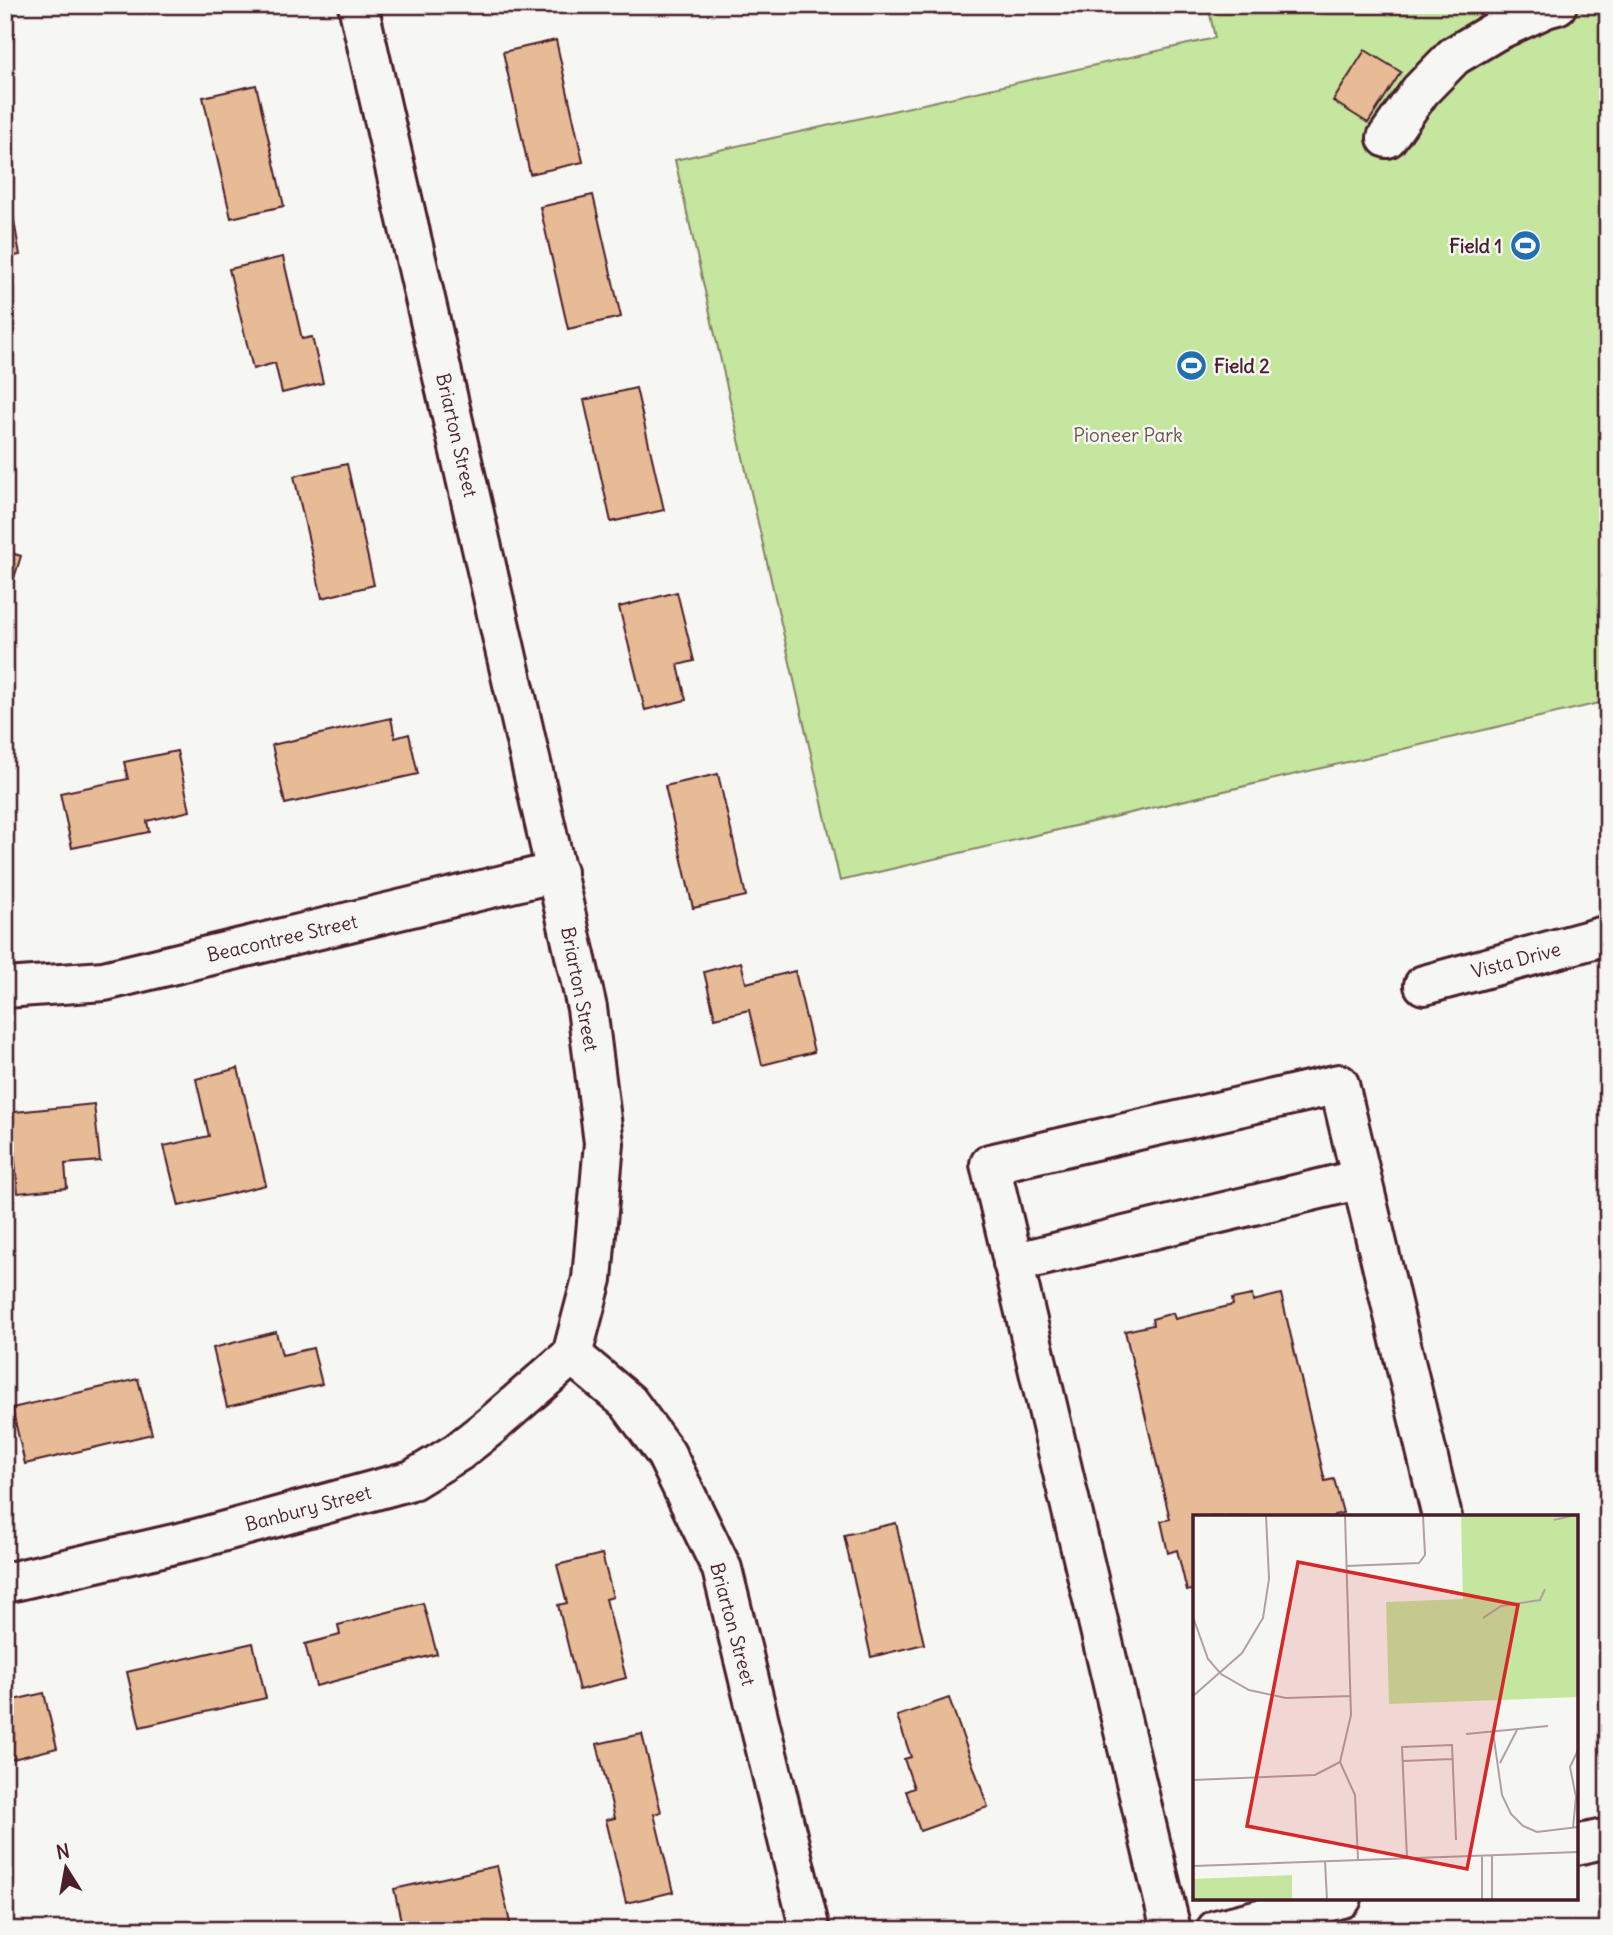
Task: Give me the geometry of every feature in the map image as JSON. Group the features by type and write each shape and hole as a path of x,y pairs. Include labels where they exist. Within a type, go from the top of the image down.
{"street":[{"name":"Briarton Street","path":"358,5 587,1008 604,1143 592,1279 572,1355 628,1402 666,1454 722,1569 810,1930"},
{"path":"1387,138 1420,91 1454,56 1496,31 1557,5"},
{"name":"Beacontree Street","path":"5,988 104,981 557,872"},
{"name":"Vista Drive","path":"1424,985 1608,936"},
{"path":"1171,1930 990,1164 1339,1084 1442,1515"},
{"path":"1013,1263 1361,1179"},
{"name":"Banbury Street","path":"5,1583 196,1539 412,1480 467,1445 572,1355"},
{"path":"1578,1845 1608,1839"},
{"path":"1216,1930 1334,1900"}],"green space":[{"name":"Pioneer Park","path":"1208,5 1608,5 1608,701 840,881 675,160 1215,38"}],"building":[{"path":"556,40 583,162 530,174 503,52"},
{"path":"1365,50 1401,72 1368,123 1333,101"},
{"path":"256,85 284,206 231,218 203,97"},
{"path":"593,195 621,317 568,329 540,207"},
{"path":"13,215 20,255 5,258 5,216"},
{"path":"283,257 302,339 312,337 323,383 282,393 275,363 253,369 229,269"},
{"path":"636,388 664,510 611,522 584,400"},
{"path":"347,464 374,585 322,598 294,476"},
{"path":"5,551 21,556 5,607"},
{"path":"677,592 694,661 678,665 686,700 645,710 619,607"},
{"path":"391,718 395,738 409,734 418,774 285,804 272,745"},
{"path":"177,751 190,811 147,821 149,832 72,848 60,793 128,779 124,762"},
{"path":"718,774 746,896 693,908 665,786"},
{"path":"741,962 746,983 795,971 814,1052 762,1065 749,1010 715,1018 704,972"},
{"path":"238,1068 266,1185 179,1206 164,1146 209,1136 196,1079"},
{"path":"94,1104 100,1161 65,1164 67,1188 18,1193 14,1150 5,1151 5,1113"},
{"path":"1281,1294 1325,1481 1334,1479 1343,1513 1193,1515 1193,1590 1187,1591 1177,1550 1168,1553 1161,1521 1170,1519 1125,1331 1153,1325 1152,1319 1173,1313 1175,1319 1233,1305 1232,1299 1252,1295 1253,1301"},
{"path":"276,1332 282,1355 313,1348 322,1384 227,1407 213,1348"},
{"path":"138,1379 152,1434 25,1464 12,1408"},
{"path":"896,1523 924,1644 871,1657 844,1535"},
{"path":"602,1554 613,1597 606,1599 626,1678 579,1690 558,1605 567,1603 557,1565"},
{"path":"423,1603 437,1654 316,1686 305,1644 340,1635 338,1625"},
{"path":"253,1643 266,1698 140,1727 127,1672"},
{"path":"44,1693 57,1748 5,1761 5,1702"},
{"path":"949,1698 988,1807 920,1831 906,1791 914,1788 904,1759 911,1757 897,1716"},
{"path":"642,1734 661,1812 654,1814 673,1892 626,1903 606,1820 615,1818 597,1744"},
{"path":"497,1866 511,1927 500,1930 467,1930 465,1922 428,1930 403,1930 394,1889"}],"place":[{"name":"Field 1","path":"1525,246"},
{"name":"Field 2","path":"1191,366"}]}
